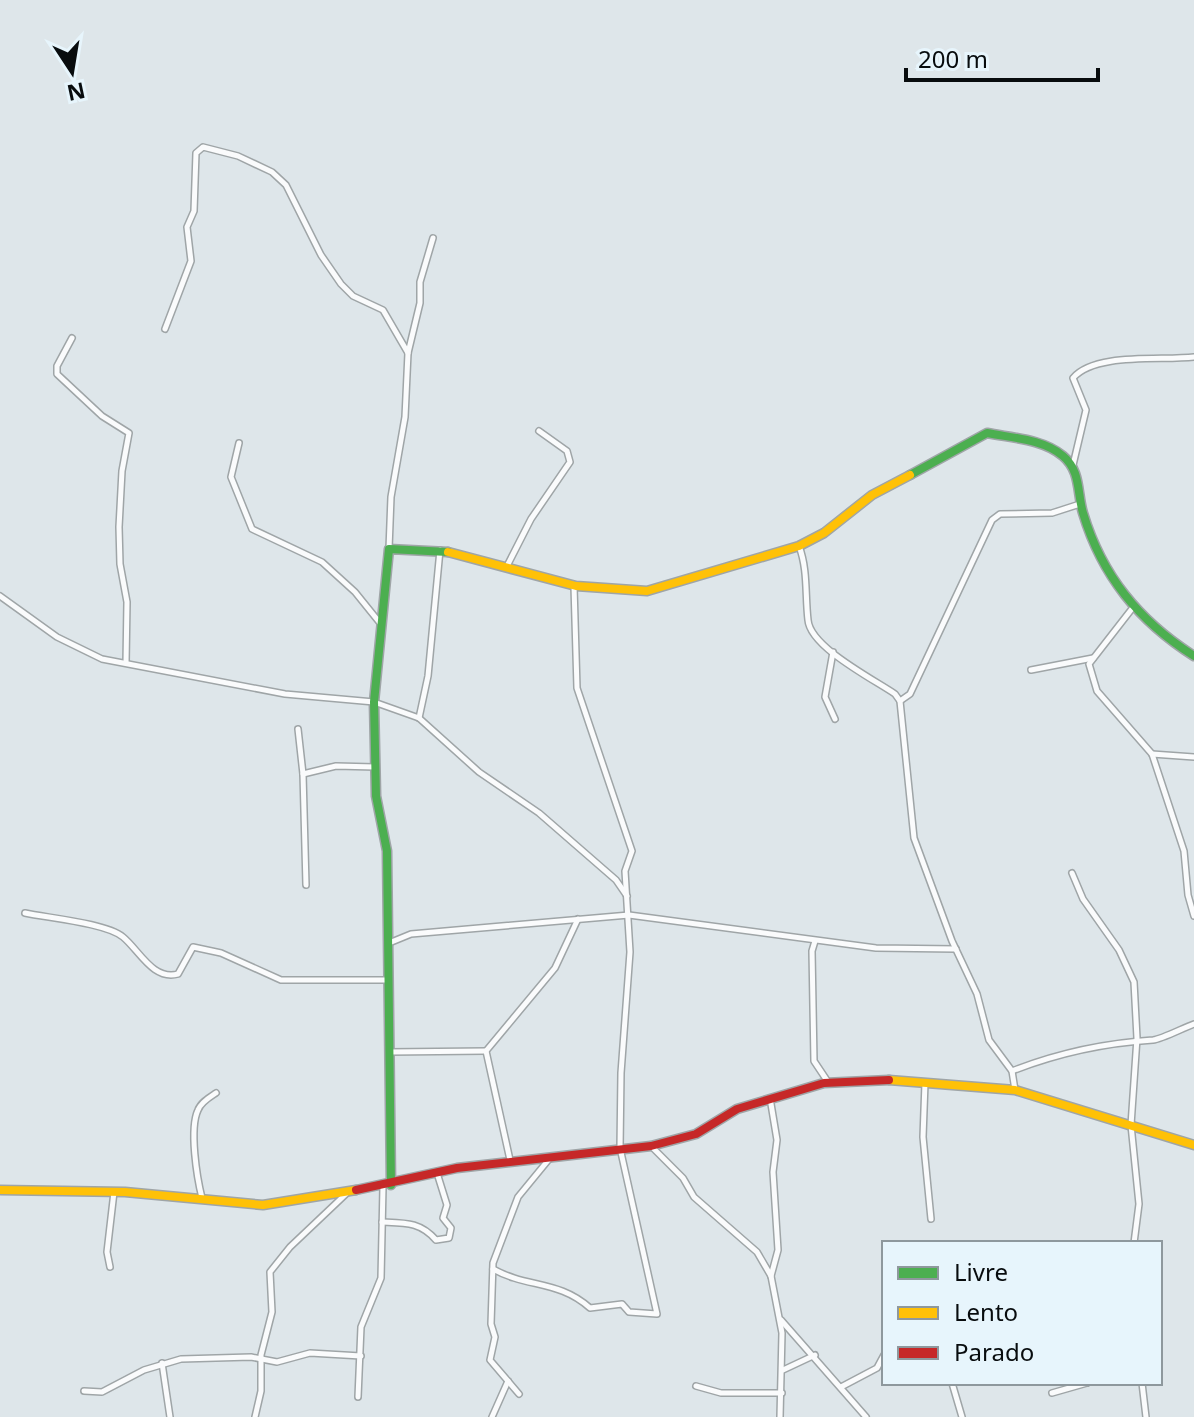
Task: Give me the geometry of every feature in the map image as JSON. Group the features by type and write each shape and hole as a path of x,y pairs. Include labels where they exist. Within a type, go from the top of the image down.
{"street":[{"path":"165,329 191,261 187,227 194,211 196,153 203,147 238,156 272,172 286,185 321,255 341,284 353,296 383,310 408,353"},
{"path":"358,1397 361,1327 381,1278 382,1222 387,1186 387,851 376,796 374,702 391,497 405,417 408,353 420,303 420,282 433,238"},
{"path":"72,338 57,366 57,374 102,416 129,433 122,471 119,527 120,564 127,602 126,663"},
{"path":"1194,357 1109,361 1076,373 1073,378 1086,410 1073,466 1080,504 1097,558 1131,610 1194,656"},
{"path":"506,568 531,519 570,462 567,451 539,431"},
{"path":"389,549 440,550 574,585 647,591 799,546 824,533 872,495 987,433 1053,449 1073,466"},
{"path":"239,443 231,477 252,529 322,562 355,592 381,623"},
{"path":"900,701 910,694 992,520 1000,514 1052,513 1080,504"},
{"path":"799,546 805,562 808,624 817,641 895,694 900,701 914,838 956,949 977,994 989,1040 1012,1071 1015,1090"},
{"path":"419,718 428,676 440,550"},
{"path":"493,1269 510,1279 573,1292 590,1308 622,1304 629,1312 657,1314 620,1148 629,915 625,871 632,851 577,688 574,585"},
{"path":"0,596 71,645 102,659 285,694 374,702 419,718 479,772 550,823 616,880 627,897"},
{"path":"1131,610 1089,664 1097,691 1152,754 1184,851 1188,895 1194,916"},
{"path":"833,652 825,697 835,719"},
{"path":"1031,670 1094,658"},
{"path":"298,729 303,774 306,885"},
{"path":"1152,754 1194,757"},
{"path":"303,774 336,766 375,767"},
{"path":"1184,851 1194,859"},
{"path":"1072,873 1083,899 1119,950 1134,982 1137,1038 1131,1125 1139,1204 1134,1241"},
{"path":"25,913 121,936 148,965 169,975 178,974 193,947 221,953 286,981 389,980"},
{"path":"388,944 411,934 629,915 694,921 735,931 876,948 956,949"},
{"path":"389,1052 486,1051 555,968 578,919"},
{"path":"815,941 812,964 814,1061 829,1083"},
{"path":"1012,1071 1049,1057 1137,1038 1156,1040 1194,1024"},
{"path":"486,1051 510,1160"},
{"path":"0,1190 114,1192 263,1205 387,1186 510,1160 651,1146 696,1134 737,1109 770,1098 829,1083 898,1079 1015,1090 1194,1145"},
{"path":"925,1082 923,1137 931,1219"},
{"path":"202,1200 195,1162 196,1118 204,1102 216,1093"},
{"path":"770,1098 777,1127 773,1172 778,1250 771,1276"},
{"path":"651,1146 683,1178 694,1197 757,1252 771,1276 781,1319 780,1417"},
{"path":"519,1394 490,1360 495,1337 491,1324 493,1269 518,1197 553,1154"},
{"path":"382,1222 410,1222 426,1227 436,1240 449,1238 451,1228 443,1218 447,1205 437,1173"},
{"path":"110,1267 107,1252 114,1192"},
{"path":"255,1417 261,1391 261,1359 272,1312 270,1272 290,1247 348,1192"},
{"path":"781,1319 866,1417"},
{"path":"84,1391 95,1395 162,1363 199,1358 277,1362 310,1353 361,1356"},
{"path":"782,1370 815,1355"},
{"path":"162,1363 170,1417"},
{"path":"841,1387 880,1368"},
{"path":"492,1417 508,1381"},
{"path":"953,1385 962,1417"},
{"path":"1052,1393 1080,1385"},
{"path":"1142,1385 1146,1417"},
{"path":"696,1386 721,1393 782,1393"}],"traffic: fast":[{"path":"910,475 987,433 1027,440 1055,450 1073,468 1091,536 1112,577 1156,628 1194,656"},
{"path":"391,1185 387,851 376,796 374,702 389,549 448,552"}],"traffic: slow":[{"path":"448,552 576,586 647,591 799,546 824,533 872,495 910,475"},
{"path":"889,1080 1015,1090 1194,1145"},
{"path":"0,1190 125,1192 263,1205 356,1190"}],"traffic: jam":[{"path":"356,1190 457,1168 651,1146 696,1134 737,1109 824,1083 889,1080"}]}
